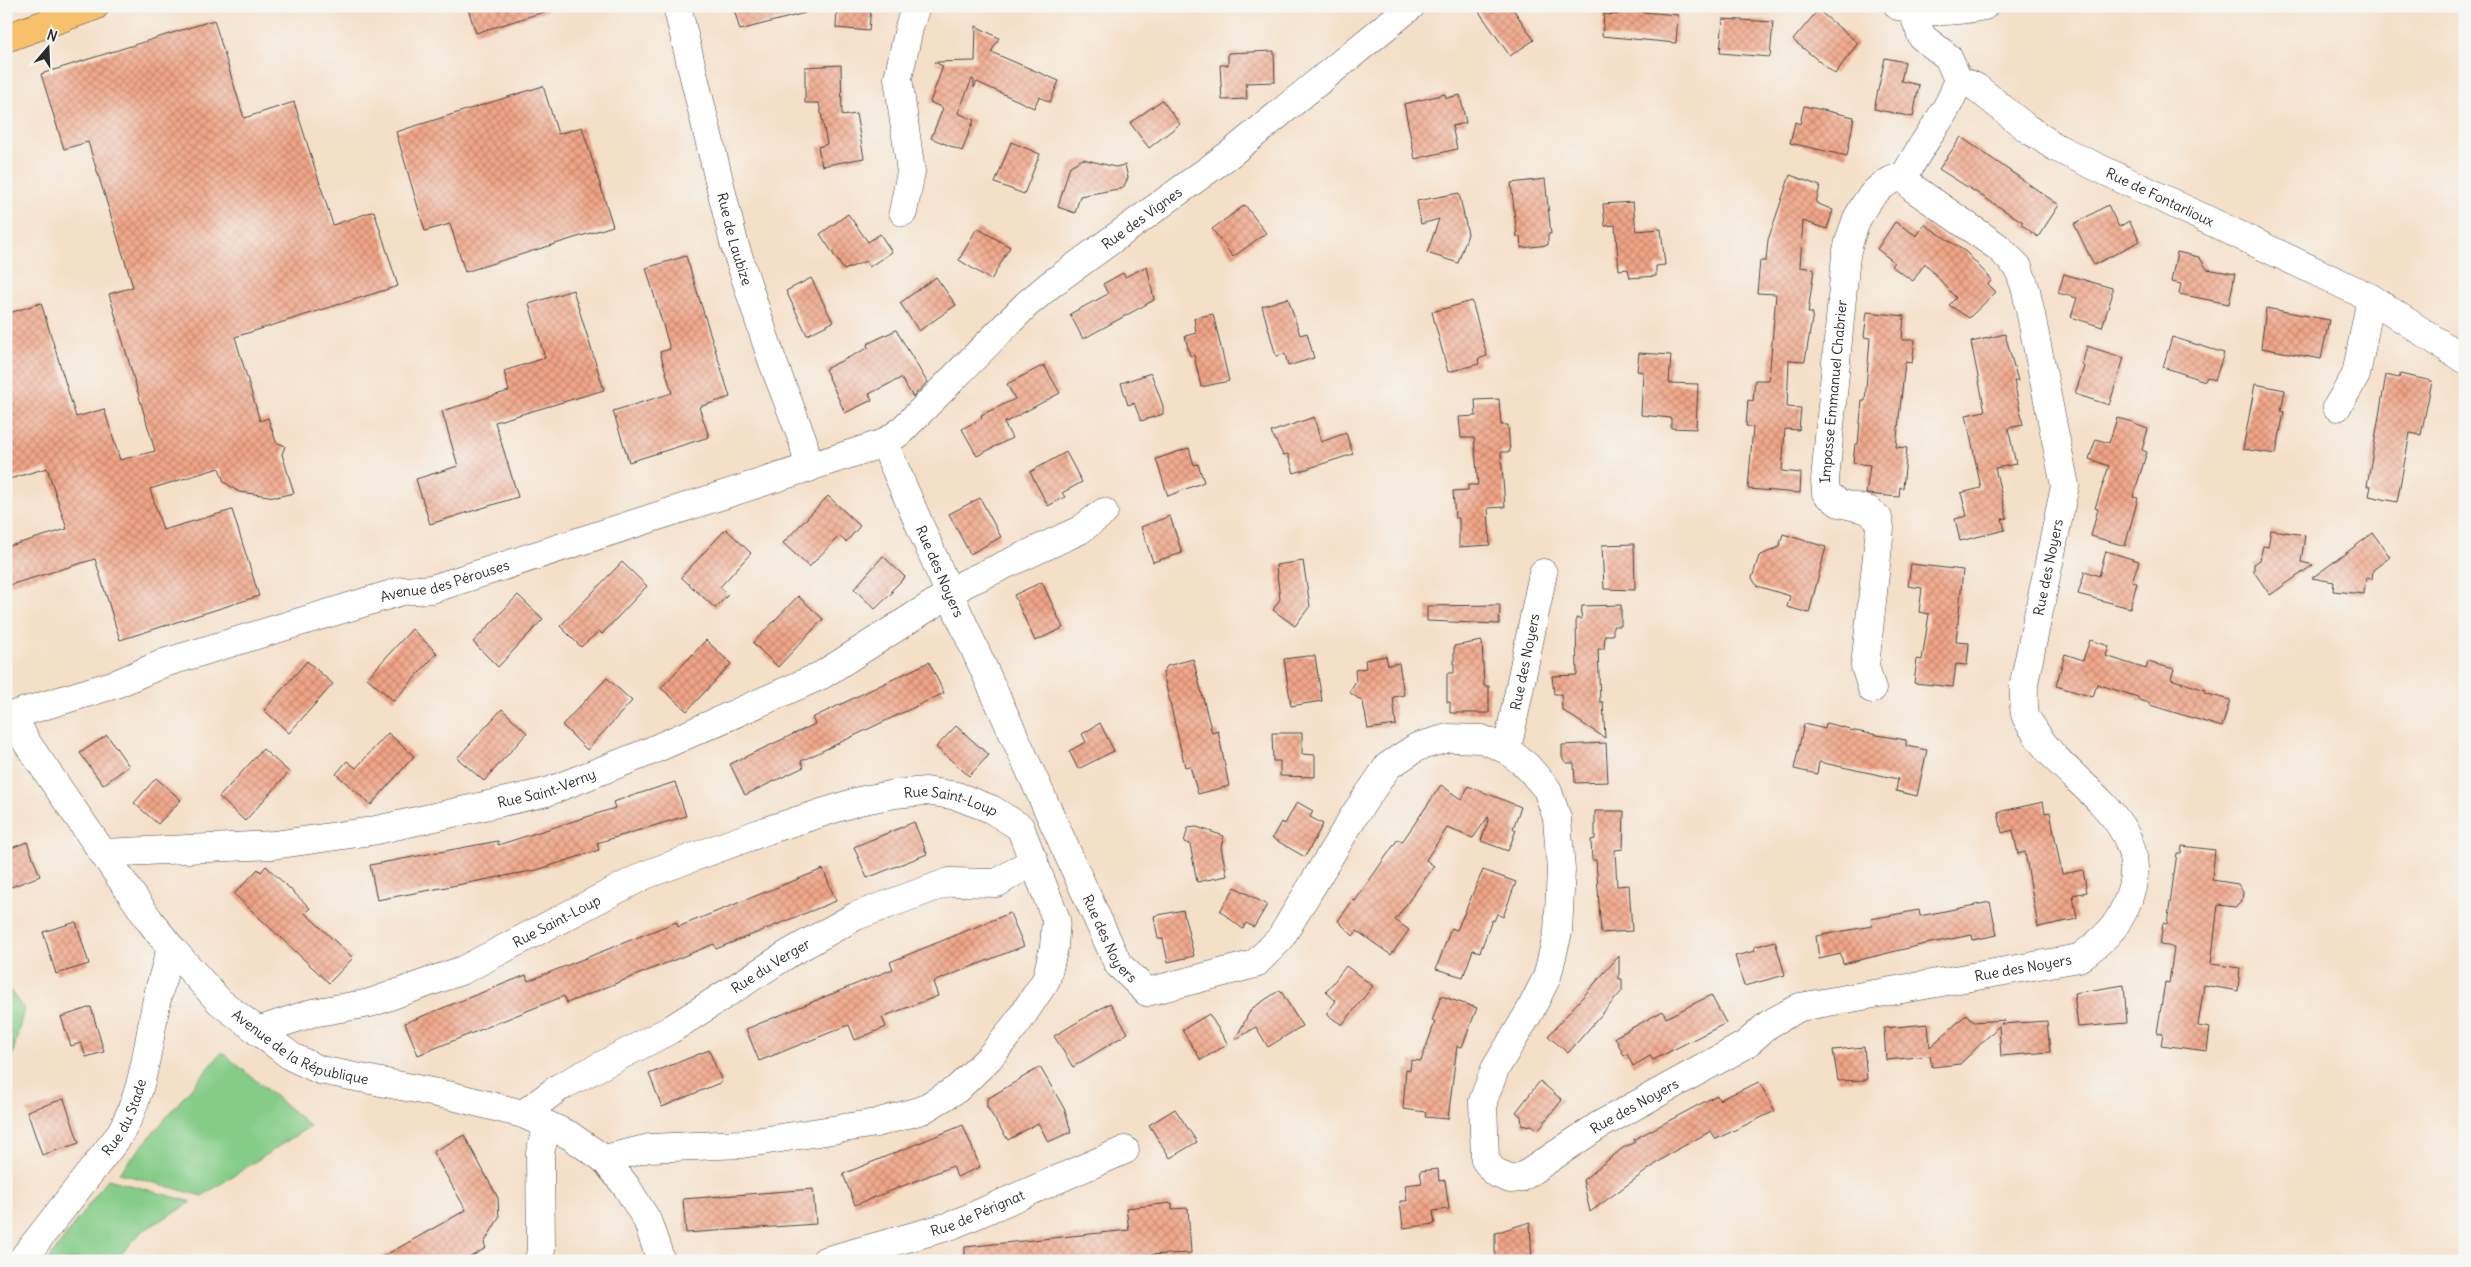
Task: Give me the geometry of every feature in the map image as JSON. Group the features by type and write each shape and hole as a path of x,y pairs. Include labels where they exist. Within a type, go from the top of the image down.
{"main road":[{"path":"6,38 95,6"}],"street":[{"name":"Rue de Laubize","path":"677,6 734,243 772,360 803,441 809,468"},
{"path":"904,212 912,172 898,78 916,6"},
{"name":"Rue des Vignes","path":"884,444 900,432 1027,304 1051,284 1237,149 1411,6"},
{"path":"1905,8 1958,12 1984,6"},
{"path":"1905,8 1922,37 1948,58 1958,80 1952,101 1914,156 1905,176"},
{"name":"Rue de Fontarlioux","path":"1958,80 1976,87 2028,129 2056,148 2212,220 2371,298 2465,360"},
{"name":"Rue des Noyers","path":"884,444 1118,964 1147,992 1255,964 1280,939 1355,814 1388,766 1417,747 1448,738 1482,739 1507,750 1527,766 1547,789 1557,818 1561,870 1558,932 1547,977 1530,1011 1495,1069 1484,1101 1486,1160 1495,1173 1510,1178 1521,1178 1598,1126 1745,1045 1769,1024 1800,1007 2079,958 2101,942 2116,927 2127,904 2134,875 2132,849 2120,823 2043,746 2025,714 2024,683 2065,486 2026,290 2018,267 1998,247 1913,188 1905,176"},
{"name":"Impasse Emmanuel Chabrier","path":"1872,689 1865,666 1880,528 1878,518 1868,510 1839,503 1826,493 1825,480 1846,256 1850,235 1871,196 1892,178 1905,176"},
{"path":"2337,407 2356,375 2371,298"},
{"name":"Avenue des Pérouses","path":"10,716 116,684 164,663 402,591 432,589 884,444"},
{"name":"Rue Saint-Verny","path":"103,853 274,845 372,831 547,792 646,753 822,675 966,583 1080,530 1104,512"},
{"name":"Rue des Noyers","path":"1507,750 1543,573"},
{"name":"Avenue de la République","path":"10,716 170,948 220,1002 292,1056 320,1070 452,1096 523,1114 569,1135 604,1159 626,1186 647,1220 660,1261"},
{"name":"Rue Saint-Loup","path":"257,1031 312,1013 370,1004 463,970 645,876 768,830 860,801 895,794 926,791 957,796 991,809 1020,827"},
{"path":"604,1159 649,1148 742,1144 876,1123 922,1110 957,1088 989,1058 1018,1022 1046,980 1054,947 1056,919 1020,827 1050,813"},
{"name":"Rue du Verger","path":"523,1114 560,1087 670,1030 788,954 856,916 949,882 996,883 1034,860"},
{"name":"Rue du Stade","path":"21,1261 118,1137 130,1118 146,1064 156,1003 170,948"},
{"path":"539,1261 541,1249 540,1154 547,1126"},
{"name":"Rue de Pérignat","path":"825,1261 950,1226 1124,1150"}],"green space":[{"path":"6,985 24,1009 12,1057 6,1064"},
{"path":"222,1052 310,1126 202,1196 119,1173"},
{"path":"108,1179 192,1202 141,1232 115,1261 48,1260"}],"building":[{"path":"467,6 547,6 547,11 476,33"},
{"path":"733,6 804,6 805,13 740,30"},
{"path":"837,6 871,6 869,31 836,28"},
{"path":"1475,6 1511,6 1534,40 1510,56"},
{"path":"1618,6 1643,6 1642,12 1678,15 1676,43 1602,36 1604,14 1617,15"},
{"path":"1818,10 1858,43 1835,74 1793,40"},
{"path":"1723,19 1773,22 1770,57 1720,53"},
{"path":"214,20 244,118 294,102 333,225 374,211 398,286 235,337 260,421 268,418 276,442 285,446 282,454 294,493 276,497 239,492 224,482 219,468 150,489 163,530 232,510 259,596 120,640 95,559 6,586 6,547 67,529 47,468 6,480 6,314 41,303 76,417 104,409 120,460 155,451 109,294 133,287 88,142 64,149 41,74"},
{"path":"976,26 999,38 991,52 1059,81 1050,102 1039,97 1034,108 977,82 974,88 974,80 972,79 958,113 974,120 962,151 931,138 943,108 930,102 943,66 934,62 975,61"},
{"path":"1274,51 1275,82 1246,83 1247,99 1222,100 1220,65 1228,65 1228,53"},
{"path":"1885,58 1905,62 1901,81 1919,85 1913,117 1874,109"},
{"path":"841,65 842,116 856,114 864,158 822,166 818,147 827,144 819,103 805,103 805,67"},
{"path":"543,86 558,134 582,127 613,226 465,272 450,224 425,231 396,132"},
{"path":"1445,94 1446,98 1460,95 1466,123 1452,126 1457,149 1415,159 1404,104"},
{"path":"1162,100 1180,124 1149,148 1130,123"},
{"path":"1804,106 1854,117 1847,156 1790,143 1795,122 1800,124"},
{"path":"1961,137 2059,205 2038,237 2021,224 2023,222 1939,169"},
{"path":"1011,142 1040,154 1024,194 995,183"},
{"path":"1083,159 1115,167 1125,165 1128,178 1123,188 1080,196 1075,213 1058,207 1070,166"},
{"path":"1790,175 1820,186 1816,203 1833,210 1827,229 1803,221 1800,267 1814,269 1808,313 1813,313 1805,361 1789,360 1787,407 1801,408 1799,430 1785,429 1782,471 1801,473 1800,493 1748,489 1753,427 1746,426 1748,400 1753,401 1755,380 1769,380 1776,294 1757,293 1760,261 1766,261 1768,240"},
{"path":"1545,179 1551,234 1548,234 1548,245 1521,248 1520,236 1517,237 1511,183"},
{"path":"1459,193 1468,234 1458,263 1427,253 1439,219 1421,224 1417,201"},
{"path":"1633,202 1636,231 1661,229 1665,265 1656,266 1656,276 1630,278 1628,269 1619,270 1615,225 1605,226 1603,204"},
{"path":"1245,205 1266,233 1233,257 1212,229"},
{"path":"2108,205 2119,227 2129,221 2140,241 2094,265 2074,224"},
{"path":"848,214 868,242 880,234 892,252 869,267 866,261 844,270 820,234"},
{"path":"1895,222 1917,236 1924,224 1966,252 1992,280 1988,284 1996,292 1969,318 1949,305 1956,298 1925,263 1913,281 1891,266 1894,262 1877,249"},
{"path":"977,228 1010,247 991,280 959,260"},
{"path":"2177,252 2199,257 2207,269 2235,274 2229,304 2179,294 2181,284 2171,282"},
{"path":"686,256 730,397 699,407 709,437 629,462 613,411 672,393 660,352 670,349 646,268"},
{"path":"1147,266 1154,300 1083,339 1070,314 1108,294 1103,284 1123,273 1125,277"},
{"path":"2064,274 2112,288 2112,296 2102,327 2071,317 2077,298 2058,293"},
{"path":"936,277 956,305 919,331 900,303"},
{"path":"811,278 833,322 807,335 786,291"},
{"path":"573,290 604,390 495,422 518,497 430,524 416,479 458,466 442,411 509,391 504,371 545,358 529,304"},
{"path":"1288,298 1300,335 1307,333 1314,358 1288,366 1285,354 1276,356 1262,306"},
{"path":"1472,301 1487,356 1478,359 1479,364 1448,372 1432,312"},
{"path":"2266,308 2329,320 2321,359 2261,348"},
{"path":"1867,312 1904,316 1902,340 1915,340 1912,363 1905,362 1896,447 1907,448 1903,488 1900,487 1899,497 1866,494 1870,465 1853,463 1855,444 1858,444 1862,401 1865,401 1870,338 1864,337"},
{"path":"1213,314 1229,381 1201,387 1194,355 1190,356 1185,336 1196,333 1194,318"},
{"path":"896,330 927,382 913,397 901,378 869,394 872,400 845,413 825,369 868,348 867,344"},
{"path":"2005,334 2018,381 2014,381 2023,425 2008,428 2016,464 1995,468 2007,518 2002,519 2005,530 1960,541 1955,519 1967,516 1961,493 1981,488 1966,415 1985,411 1971,342"},
{"path":"2172,337 2224,353 2215,380 2207,377 2205,381 2163,367"},
{"path":"2087,346 2124,358 2109,405 2075,394 2084,367 2082,365"},
{"path":"1639,353 1671,355 1669,383 1698,384 1696,429 1671,428 1671,418 1641,415 1643,372 1637,371"},
{"path":"1044,365 1060,393 1004,423 1012,438 977,456 962,429 982,418 981,415 1015,399 1007,384"},
{"path":"1151,373 1163,406 1163,414 1141,421 1134,403 1128,405 1121,383"},
{"path":"2400,374 2432,381 2421,435 2410,433 2397,502 2369,496 2371,486 2367,486 2386,375 2399,378"},
{"path":"2255,384 2285,390 2281,411 2284,412 2276,454 2243,449"},
{"path":"1499,399 1501,425 1508,425 1510,452 1501,452 1505,507 1488,508 1490,545 1459,547 1459,518 1455,518 1453,491 1468,490 1468,485 1478,485 1474,438 1461,438 1459,417 1476,416 1475,400"},
{"path":"1314,417 1321,442 1346,433 1353,454 1294,473 1288,454 1283,455 1271,432"},
{"path":"2117,418 2133,422 2148,429 2142,450 2147,452 2133,497 2138,498 2125,546 2091,536 2098,509 2095,508 2109,466 2089,459 2096,439 2109,443"},
{"path":"1189,448 1194,465 1198,464 1204,482 1168,496 1156,459"},
{"path":"1066,452 1082,482 1062,493 1065,497 1048,506 1030,472"},
{"path":"828,496 860,526 846,542 839,536 809,567 783,543"},
{"path":"980,498 1001,537 970,554 949,514"},
{"path":"1170,516 1182,553 1153,562 1141,527"},
{"path":"726,529 751,553 720,587 728,595 715,608 681,577"},
{"path":"2271,530 2305,535 2301,562 2313,565 2270,595 2254,572 2254,564 2260,560 2263,546 2268,547"},
{"path":"2373,533 2390,557 2373,570 2372,579 2366,578 2364,594 2333,591 2334,582 2312,578"},
{"path":"1783,534 1826,547 1809,613 1787,607 1790,596 1757,586 1752,578 1759,556 1779,547"},
{"path":"1634,544 1635,590 1604,589 1602,545"},
{"path":"2106,551 2139,561 2132,581 2137,583 2130,608 2078,594 2085,571 2099,576"},
{"path":"883,556 905,577 891,591 893,592 875,609 854,589"},
{"path":"1303,561 1310,606 1295,626 1273,610 1280,599 1276,565"},
{"path":"622,562 647,586 602,634 599,631 581,647 560,626"},
{"path":"1911,564 1963,570 1956,642 1969,643 1967,665 1956,664 1953,687 1914,683 1917,659 1922,660 1929,614 1919,612 1922,588 1908,586"},
{"path":"1042,582 1063,628 1035,641 1014,595"},
{"path":"518,595 543,619 498,667 473,642"},
{"path":"798,596 823,619 778,667 753,643"},
{"path":"1500,605 1499,624 1427,621 1427,606"},
{"path":"1621,605 1621,626 1613,626 1613,635 1605,635 1604,649 1598,649 1600,702 1603,702 1605,738 1562,710 1561,694 1554,694 1552,676 1577,675 1576,618 1581,619 1582,606"},
{"path":"412,629 437,653 394,701 367,678"},
{"path":"706,640 731,664 687,711 661,688"},
{"path":"2090,640 2109,646 2106,656 2146,669 2148,662 2174,669 2171,679 2205,690 2204,693 2230,700 2222,727 2150,705 2150,703 2138,700 2138,697 2097,684 2093,697 2056,686 2065,654 2083,660"},
{"path":"1482,641 1484,686 1489,686 1489,713 1450,713 1450,702 1447,702 1447,673 1454,673 1454,646"},
{"path":"1315,656 1322,701 1291,706 1284,659"},
{"path":"1386,656 1388,665 1399,663 1404,695 1393,697 1396,725 1368,729 1363,702 1349,692 1356,681 1355,670 1366,668 1365,660"},
{"path":"1193,659 1212,733 1218,731 1229,786 1198,794 1190,766 1185,767 1163,673 1167,666"},
{"path":"307,661 333,684 289,733 264,710"},
{"path":"929,662 944,693 801,761 804,767 745,795 730,764 815,724 812,718"},
{"path":"607,678 632,701 587,750 562,725"},
{"path":"502,709 527,733 484,781 457,758"},
{"path":"1100,723 1114,751 1078,769 1069,751 1086,742 1082,734"},
{"path":"1826,723 1849,730 1906,740 1906,746 1927,750 1917,796 1896,791 1898,779 1819,762 1817,774 1794,769 1804,724 1825,729"},
{"path":"956,726 989,755 969,776 936,747"},
{"path":"388,733 414,756 371,805 336,774 347,761 356,768"},
{"path":"1272,733 1302,733 1302,754 1315,755 1315,777 1280,776 1280,761 1273,761"},
{"path":"107,735 129,766 103,785 80,753"},
{"path":"1606,743 1608,782 1575,783 1574,763 1566,763 1562,757 1562,745"},
{"path":"263,749 289,772 245,821 219,797"},
{"path":"156,778 181,800 158,824 134,803"},
{"path":"675,782 686,816 597,843 599,850 537,870 377,900 370,865 498,841 498,845 615,808 613,802"},
{"path":"1441,785 1462,800 1468,786 1521,807 1513,828 1516,830 1508,851 1481,841 1488,817 1473,838 1447,828 1426,860 1434,866 1395,920 1409,930 1391,955 1357,931 1353,936 1338,921 1353,900 1355,901 1398,839 1402,842"},
{"path":"1297,802 1313,811 1310,817 1323,824 1305,857 1272,838 1281,822 1285,824"},
{"path":"2043,802 2045,813 2050,812 2062,874 2083,870 2087,892 2073,895 2077,919 2038,927 2025,852 2018,854 2013,830 2002,833 1998,812"},
{"path":"1595,811 1624,811 1623,849 1615,850 1617,886 1629,885 1632,931 1601,933 1596,860 1592,860 1591,840 1595,839"},
{"path":"914,822 927,854 867,878 854,847"},
{"path":"1197,827 1224,836 1221,847 1227,876 1197,882 1190,844 1184,842 1188,828"},
{"path":"27,842 40,876 11,887 6,872 6,850"},
{"path":"2182,846 2215,850 2212,880 2238,884 2243,892 2242,900 2235,907 2218,905 2211,964 2240,968 2238,991 2204,985 2198,1026 2210,1028 2207,1051 2161,1045 2163,1034 2157,1033 2165,982 2169,983 2174,947 2160,945 2163,923 2167,924 2177,853 2181,853"},
{"path":"266,866 310,908 305,913 353,958 329,983 234,894 258,869 261,872"},
{"path":"823,869 836,901 716,949 714,944 567,1003 564,996 418,1055 405,1023 526,975 528,981 676,922 678,927"},
{"path":"1483,870 1516,882 1503,917 1497,914 1494,921 1492,920 1480,952 1473,950 1463,977 1436,969 1451,928 1457,930"},
{"path":"1235,887 1267,905 1254,927 1246,923 1243,929 1220,911"},
{"path":"1990,902 1997,935 1973,940 1972,935 1925,944 1843,964 1841,954 1819,959 1816,936 1872,926 1871,919 1919,910 1920,916"},
{"path":"1183,910 1194,956 1168,962 1163,939 1158,939 1154,916"},
{"path":"1010,913 1024,946 933,982 938,996 882,1017 886,1027 855,1040 849,1025 759,1061 746,1029 893,969 890,962"},
{"path":"76,922 89,964 56,974 43,932"},
{"path":"1775,941 1785,975 1744,986 1735,956 1755,951 1754,947"},
{"path":"1619,956 1619,979 1622,979 1622,991 1568,1053 1548,1036"},
{"path":"1346,966 1373,986 1342,1025 1326,1014 1336,1001 1326,992"},
{"path":"2124,985 2127,1023 2078,1027 2074,993"},
{"path":"1280,990 1302,1026 1268,1047 1256,1027 1235,1040 1251,1009"},
{"path":"1711,995 1726,1023 1653,1060 1650,1056 1633,1066 1627,1054 1624,1056 1615,1037 1663,1011 1666,1018"},
{"path":"1441,996 1477,1008 1462,1047 1457,1046 1448,1119 1425,1117 1426,1112 1403,1109 1406,1069 1410,1070 1411,1060 1421,1061 1435,1022 1432,1021"},
{"path":"1110,1003 1128,1033 1073,1067 1054,1036"},
{"path":"91,1007 104,1052 86,1057 81,1043 71,1046 61,1017"},
{"path":"1209,1014 1228,1044 1201,1060 1182,1030"},
{"path":"1967,1014 1974,1022 2005,1020 2001,1024 2047,1021 2050,1052 2001,1056 1999,1026 1960,1064 1932,1067 1930,1056 1886,1060 1884,1028 1928,1024 1930,1047"},
{"path":"1864,1047 1867,1080 1838,1081 1833,1050"},
{"path":"709,1050 722,1082 662,1107 649,1074"},
{"path":"1040,1067 1065,1110 1071,1132 1048,1142 1039,1124 1036,1124 1008,1140 987,1107 987,1099"},
{"path":"1540,1081 1562,1100 1538,1130 1532,1125 1522,1126 1521,1116 1516,1112"},
{"path":"1759,1082 1775,1111 1716,1139 1711,1131 1671,1153 1590,1212 1583,1180 1623,1148 1635,1142 1633,1140 1717,1095 1719,1100"},
{"path":"64,1099 79,1143 42,1155 27,1111"},
{"path":"1175,1109 1197,1142 1170,1158 1149,1125"},
{"path":"963,1125 980,1167 957,1177 953,1166 855,1205 843,1174"},
{"path":"464,1135 498,1198 499,1218 484,1243 486,1248 463,1261 375,1261 466,1210 433,1152"},
{"path":"1438,1169 1439,1181 1445,1180 1449,1209 1433,1211 1435,1224 1403,1228 1400,1201 1407,1201 1405,1185 1422,1183 1420,1171"},
{"path":"813,1189 816,1224 686,1233 683,1199"},
{"path":"1172,1203 1172,1209 1188,1208 1191,1253 1105,1259 1105,1261 965,1261 965,1247 1129,1230 1126,1208"},
{"path":"1530,1222 1532,1261 1495,1261 1495,1233"}]}
